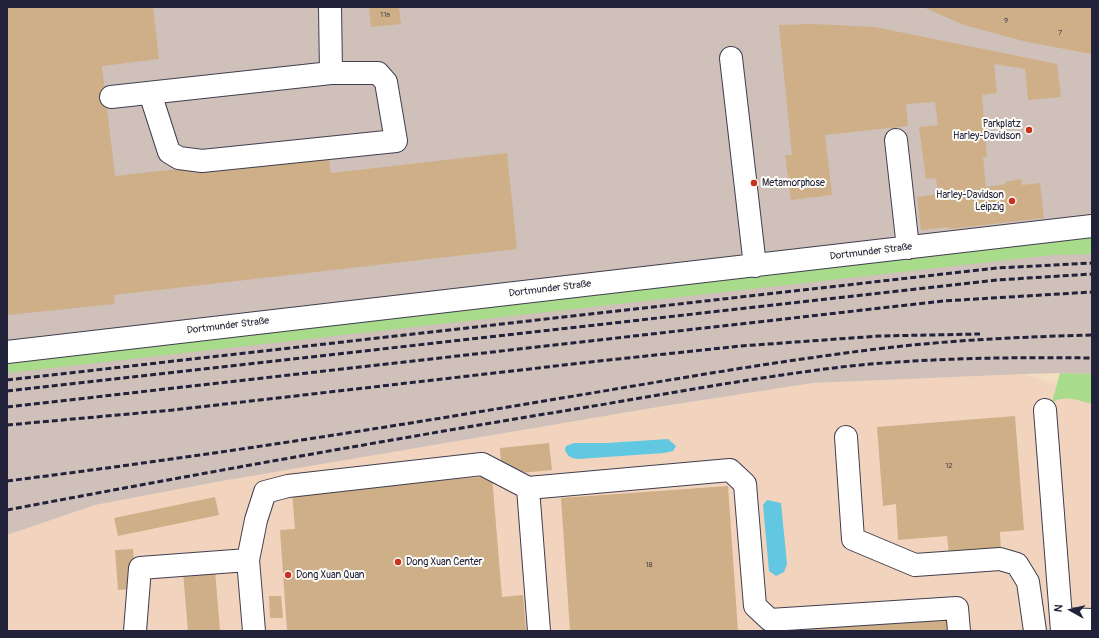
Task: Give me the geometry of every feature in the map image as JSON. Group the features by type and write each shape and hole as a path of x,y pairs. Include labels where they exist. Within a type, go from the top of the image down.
{"street":[{"path":"330,7 331,73"},
{"path":"731,58 755,266"},
{"path":"111,97 331,73 378,73 386,82 396,141 202,161 180,158 169,152 150,93"},
{"path":"896,140 908,248"},
{"name":"Dortmunder Straße","path":"7,352 1092,226"},
{"path":"1045,418 1061,625 1092,620"},
{"path":"846,437 853,539 915,565 1000,559 1017,564 1028,582 1035,631"},
{"path":"254,631 248,560 256,520 265,492 288,486 482,464 528,488 730,470 745,484 754,606 770,620 957,608 959,631"},
{"path":"528,488 539,631"},
{"path":"135,631 140,568 248,560"}],"shaded area":[{"path":"7,7 1092,7 1092,215 7,341"},
{"path":"1092,236 1092,374 1024,374 813,383 658,407 216,482 95,505 7,535 7,362"},
{"path":"1024,374 1092,397 1092,631 7,631 7,535 95,505 216,482 658,407 813,383"}],"green space":[{"path":"1092,236 1092,254 1052,255 7,373 7,362"},
{"path":"1060,373 1092,374 1092,404 1067,399 1052,402"}],"water":[{"path":"668,439 676,446 673,451 664,453 578,459 570,457 565,450 566,446 574,443 607,443"},
{"path":"767,500 781,503 787,564 784,572 776,576 769,571 763,505"}],"building":[{"path":"7,7 153,7 159,59 102,66 115,176 328,152 331,173 507,153 517,249 114,295 115,304 7,315"},
{"path":"369,7 399,7 401,24 371,27"},
{"path":"923,7 1092,7 1092,54 1027,42 964,25"},
{"path":"812,24 875,27 1057,64 1061,97 1028,100 1025,69 994,64 997,93 982,95 987,157 983,157 986,187 1006,184 1005,182 1021,179 1022,185 1040,183 1044,218 949,229 948,227 921,230 917,197 938,194 936,178 926,179 919,127 938,125 935,102 906,104 908,126 825,135 832,195 791,200 785,155 792,155 779,25"},
{"path":"1015,416 1024,530 1000,532 1001,551 949,555 947,536 898,540 896,504 883,506 877,427"},
{"path":"549,443 552,470 510,474 509,465 501,466 500,448"},
{"name":"Dong Xuan Center","path":"492,476 502,597 523,595 526,631 287,631 280,530 295,529 292,493"},
{"path":"728,486 738,631 570,631 561,498"},
{"path":"215,497 219,515 118,536 114,518"},
{"path":"133,549 136,589 118,590 115,550"},
{"path":"215,570 220,631 188,631 183,572"},
{"path":"269,596 281,596 283,618 270,618"},
{"path":"948,618 949,631 778,631 778,630"}],"railway":[{"path":"7,380 997,268 1092,263"},
{"path":"7,391 997,280 1092,274"},
{"path":"7,407 943,301 1092,292"},
{"path":"7,425 173,410 741,346 879,336 980,334"},
{"path":"7,481 132,465 320,437 831,355 958,341 1091,335"},
{"path":"7,510 410,437 773,376 880,363 1001,358 1092,358"}],"place":[{"name":"Parkplatz Harley-Davidson","path":"1029,130"},
{"name":"Metamorphose","path":"754,183"},
{"name":"Harley-Davidson Leipzig","path":"1012,201"},
{"name":"Dong Xuan Center","path":"398,562"},
{"name":"Dong Xuan Quan","path":"288,575"}]}
